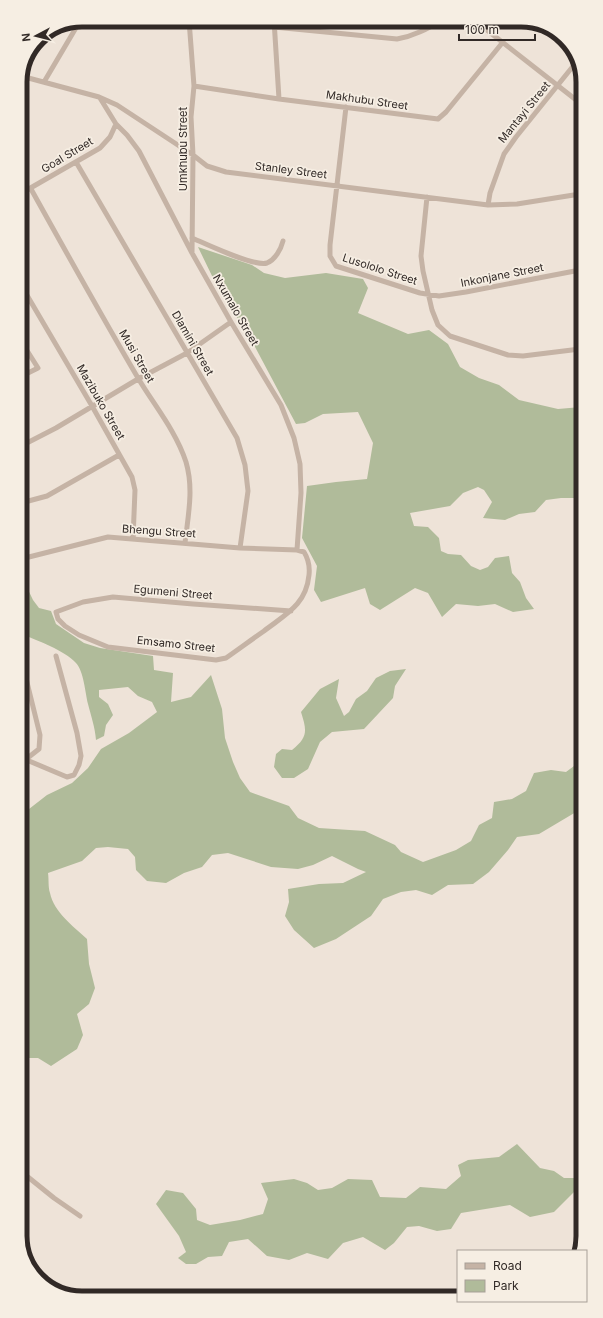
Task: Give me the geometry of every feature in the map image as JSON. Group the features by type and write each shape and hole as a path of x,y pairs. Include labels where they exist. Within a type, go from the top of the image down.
{"street":[{"name":"Umkhubu Street","path":"190,27 194,86 191,117 193,155 192,253"},
{"path":"279,99 274,27 397,39 410,37 430,27"},
{"path":"483,27 576,99"},
{"path":"44,82 76,28"},
{"name":"Makhubu Street","path":"194,86 279,99 438,119 446,112 503,42"},
{"name":"Mantayi Street","path":"488,205 494,180 504,154 574,66"},
{"name":"Stanley Street","path":"27,78 99,97 117,105 193,155 207,166 226,172 488,205 517,204 576,195"},
{"name":"Nxumalo Street","path":"99,97 116,124 127,135 138,151 192,253 231,322 281,405 294,438 300,464 301,493 297,550"},
{"name":"Lusololo Street","path":"346,107 330,256 336,266 428,294"},
{"name":"Goal Street","path":"27,190 100,148 110,136 116,124"},
{"name":"Dlamini Street","path":"76,162 237,438 245,465 248,491 240,548"},
{"name":"Musi Street","path":"31,188 138,379 178,442 186,462 190,483 190,500 185,543"},
{"path":"427,197 421,256 428,294 432,310 438,324 450,336 508,356 523,356 576,349"},
{"path":"192,238 232,255 262,264 270,262 282,247 284,241"},
{"name":"Inkonjane Street","path":"428,294 439,296 466,292 576,271"},
{"name":"Mazibuko Street","path":"27,295 132,477 135,490 133,539"},
{"path":"27,443 56,428 138,379 187,353 231,322"},
{"path":"27,349 38,368 27,374"},
{"path":"27,501 47,496 119,455"},
{"name":"Bhengu Street","path":"27,557 108,537 240,548 297,550"},
{"name":"Emsamo Street","path":"56,612 58,620 65,626 79,635 108,647 216,660 226,658 290,611 301,600 307,590 310,567 308,558 304,552 297,550"},
{"name":"Egumeni Street","path":"56,612 83,602 113,597 290,611"},
{"path":"27,760 67,777 74,775 79,766 81,756 77,733 56,656"},
{"path":"27,682 40,735 39,749 27,757"},
{"path":"27,1176 54,1198 80,1216"}],"green space":[{"path":"198,247 252,265 264,273 285,278 326,273 363,279 368,288 358,313 408,334 429,330 448,344 460,367 479,378 499,385 519,400 558,409 576,407 576,498 546,500 535,512 519,514 505,520 483,518 492,502 484,490 478,487 463,493 450,506 410,513 414,526 428,527 439,538 441,551 448,554 461,555 471,566 480,570 488,567 495,558 509,556 512,573 520,582 526,598 534,609 513,612 495,604 478,606 456,604 442,617 428,593 415,588 380,610 370,604 365,588 321,602 314,590 317,566 302,538 307,486 367,479 373,443 358,412 323,414 305,423 296,424 254,345 214,280"},
{"path":"27,588 39,608 51,611 56,624 84,643 100,648 153,656 154,670 173,673 171,702 191,697 211,675 222,709 225,738 233,762 240,778 250,792 289,806 298,818 319,828 365,831 395,845 401,852 423,862 456,850 471,841 479,825 492,818 494,802 512,799 526,791 534,773 551,770 566,772 576,764 576,812 539,834 517,837 489,872 473,884 448,885 432,895 416,890 401,892 383,899 371,916 336,939 314,948 294,930 285,916 289,902 288,889 319,884 343,883 366,872 332,856 313,865 298,869 271,867 228,853 212,855 202,867 184,873 166,883 147,881 136,870 135,857 128,849 108,847 96,848 82,861 48,873 49,891 52,900 70,924 87,939 89,964 95,988 89,1004 77,1014 83,1035 77,1049 51,1066 38,1058 27,1058 27,809 47,795 72,783 88,768 101,749 129,733 157,712 152,702 138,696 128,687 99,690 99,697 108,704 113,715 106,725 104,736 96,740 83,677 79,667 65,654 27,636"},
{"path":"406,669 395,686 393,698 364,729 332,732 320,742 308,769 294,778 282,778 274,767 276,754 282,749 292,750 301,741 305,733 305,729 301,712 320,689 339,679 336,698 344,716 349,712 356,699 367,691 376,678 390,671"},
{"path":"517,1144 540,1168 554,1171 564,1178 576,1178 576,1190 554,1212 530,1217 510,1205 461,1213 451,1229 437,1231 419,1226 407,1227 394,1243 385,1250 363,1237 343,1243 328,1259 307,1253 289,1260 267,1256 248,1239 229,1242 222,1256 208,1257 196,1264 186,1264 178,1258 186,1252 179,1236 156,1204 166,1190 183,1193 196,1209 197,1220 210,1225 240,1220 263,1214 268,1199 261,1183 294,1179 307,1183 318,1190 332,1188 348,1179 372,1180 380,1197 406,1198 420,1187 446,1189 461,1176 458,1165 468,1160 499,1157"}]}
